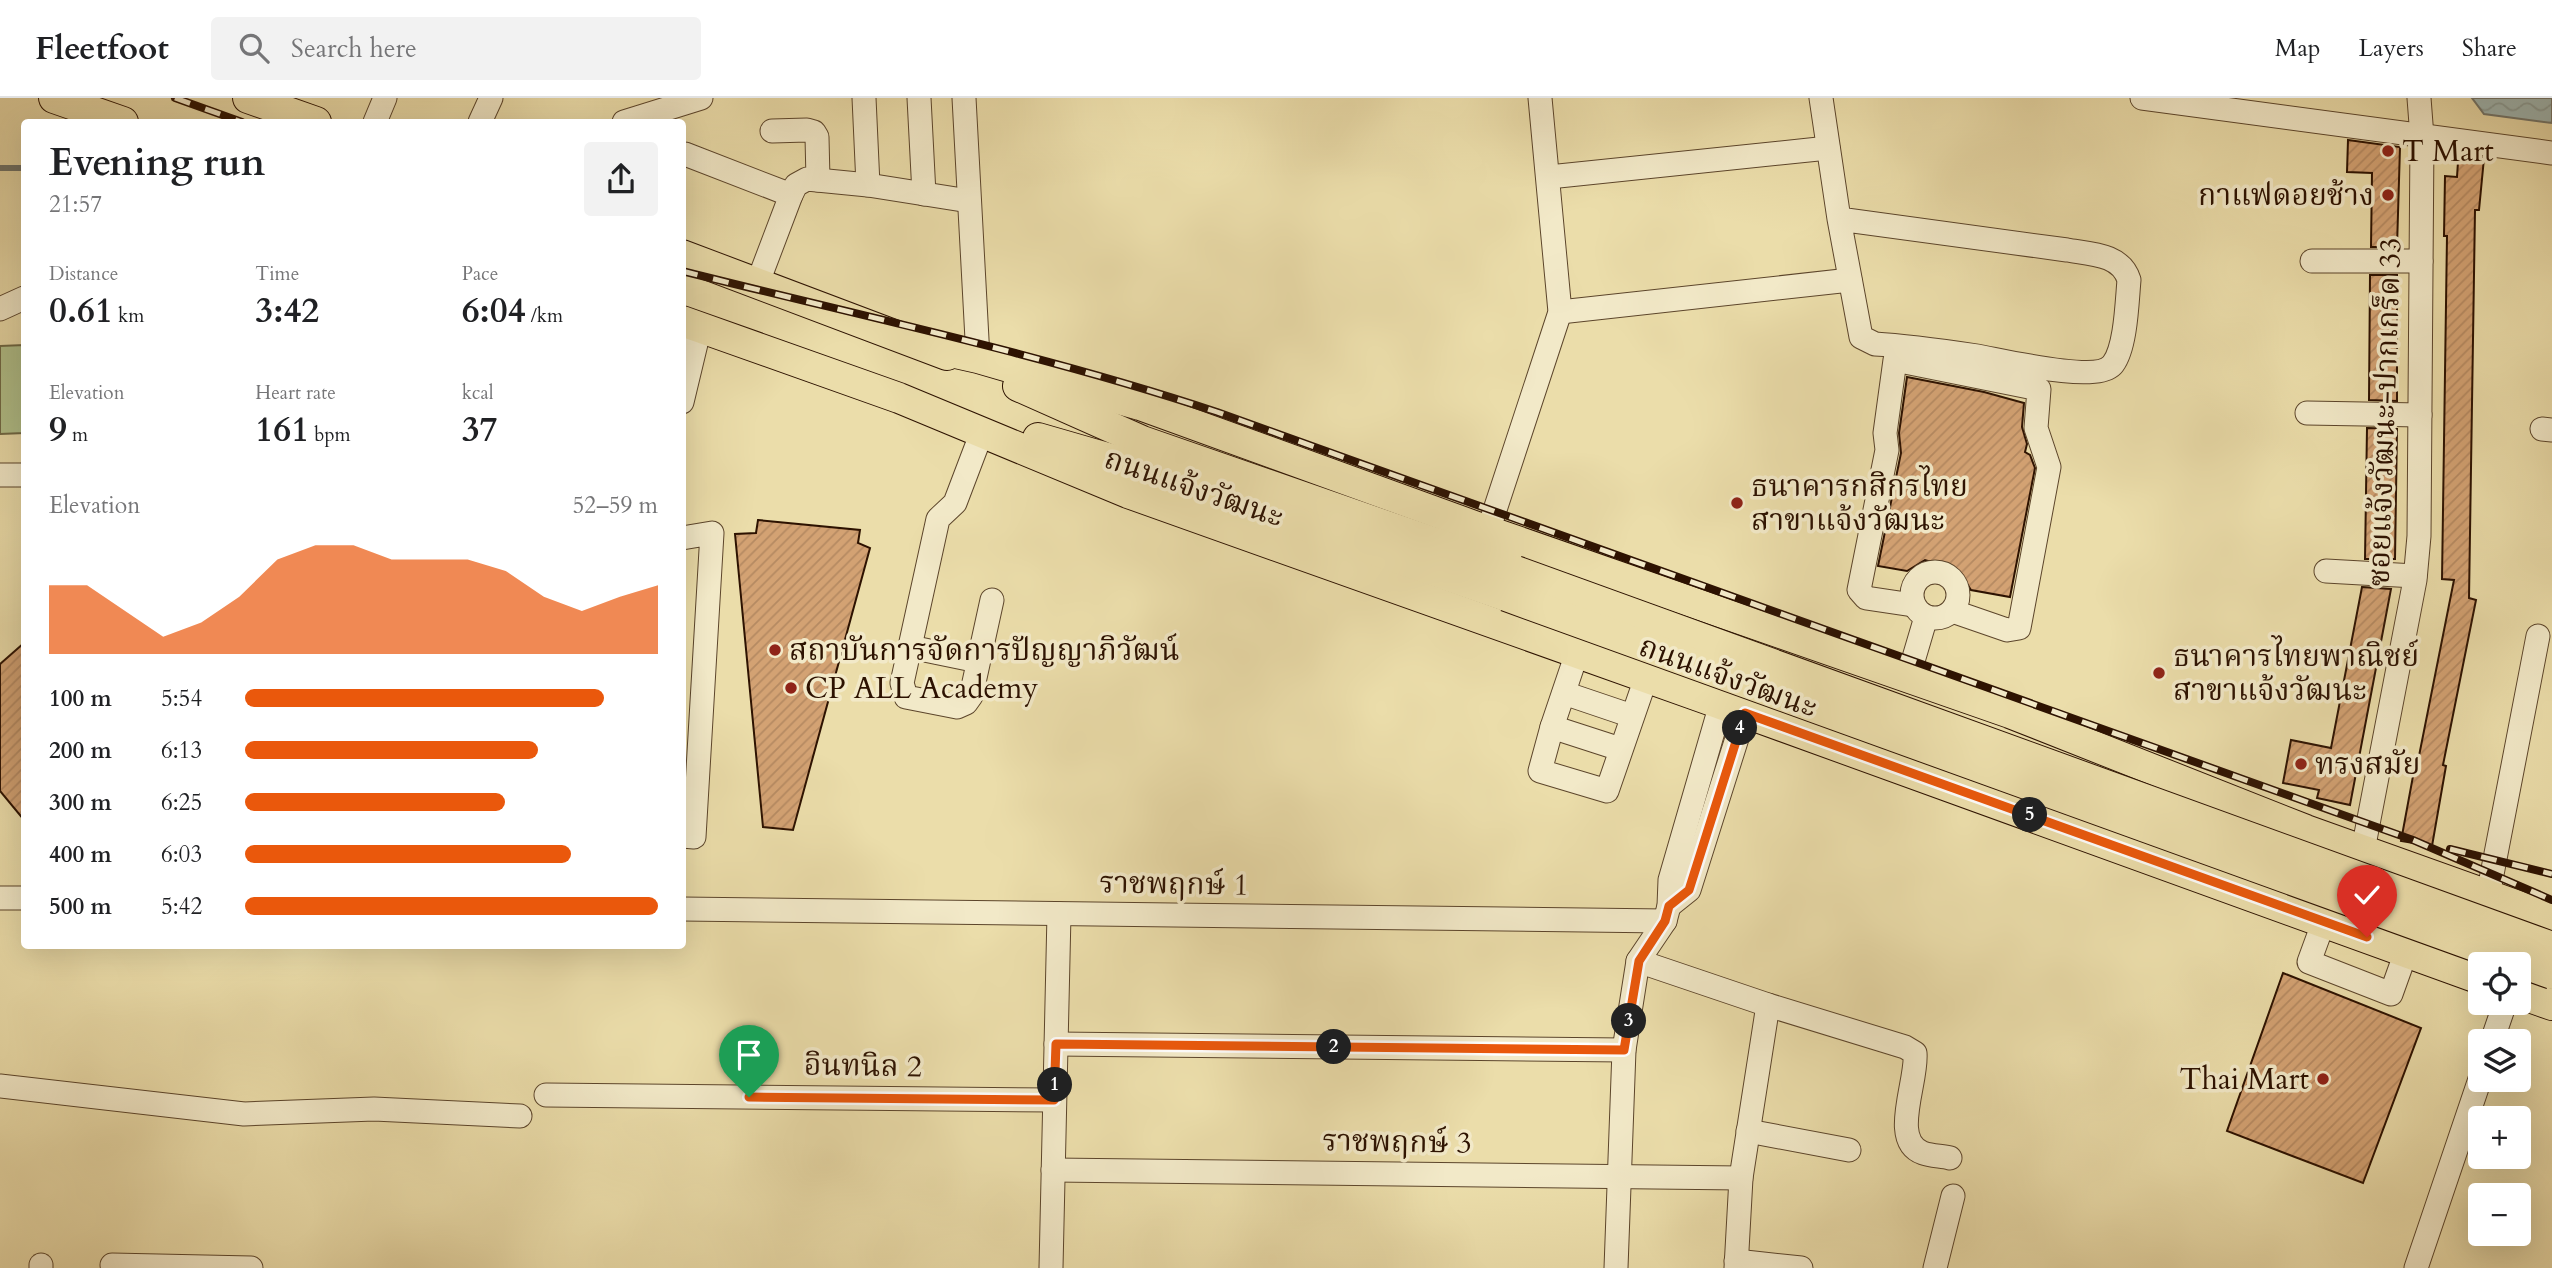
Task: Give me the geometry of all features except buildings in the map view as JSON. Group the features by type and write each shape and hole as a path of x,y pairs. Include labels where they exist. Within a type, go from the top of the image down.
{"main road":[{"path":"54,98 114,119"},
{"path":"248,98 308,119"},
{"name":"ถนนแจ้งวัฒนะ","path":"686,256 929,346 1142,440 1511,584 2552,974"},
{"name":"ถนนแจ้งวัฒนะ","path":"691,324 899,398 1128,493 1733,708 2468,975"},
{"name":"ถนนแจ้งวัฒนะ","path":"929,346 1140,405 1488,531 2010,713 2306,830 2552,918"},
{"name":"ถนนแจ้งวัฒนะ","path":"899,398 1128,464 1511,584 2552,947"},
{"path":"1979,797 2051,795 2056,784 2060,766 2010,713"},
{"path":"2334,925 2363,850"},
{"path":"2531,998 2552,1005"}],"street":[{"path":"376,119 385,98"},
{"path":"481,119 491,98"},
{"path":"634,119 701,98"},
{"path":"864,98 868,185"},
{"path":"919,98 924,194"},
{"path":"964,98 978,358"},
{"path":"1488,531 1560,312 1540,98"},
{"path":"1821,98 1839,219 1861,337 1866,341 2070,372 2106,370 2113,364 2120,348 2129,280 2126,271 2118,262 2096,255 1839,219"},
{"path":"2142,98 2552,153"},
{"name":"ซอยแจ้งวัฒนะ-ปากเกร็ด 33","path":"2363,850 2415,576 2419,536 2422,137 2419,98"},
{"path":"772,131 814,132 817,137 818,180"},
{"path":"1549,177 1828,148"},
{"path":"686,154 791,195"},
{"path":"758,282 791,195 796,185 807,179 868,185 970,201"},
{"path":"2312,261 2421,261"},
{"path":"1560,312 1850,280"},
{"path":"0,309 21,299"},
{"path":"686,367 691,324"},
{"path":"1908,678 1920,611 1913,587 1925,574 1934,572 1951,578 1956,585 1957,603 1952,611 1935,619 1920,611 1866,598 1859,590 1887,450 1885,433 1895,360 2039,388 2036,428 2049,467 2018,628 2007,630 1952,611"},
{"path":"2307,413 2420,415"},
{"path":"982,432 955,503 938,519 902,683 906,697 957,707 966,704 971,696 992,600"},
{"path":"0,475 21,475"},
{"path":"686,537 712,533 694,837 686,836"},
{"path":"2326,571 2415,576"},
{"path":"2488,895 2538,636"},
{"path":"910,647 978,661"},
{"path":"1577,653 1540,771 1607,791 1646,678"},
{"path":"1563,693 1632,716"},
{"path":"1616,1268 1624,1050 1639,961 1667,914 1689,890 1733,708"},
{"path":"1552,727 1620,749"},
{"path":"0,898 21,898"},
{"name":"ราชพฤกษ์ 1","path":"686,909 1059,914 1667,914"},
{"path":"1051,1268 1059,914"},
{"path":"2334,925 2309,962 2391,994 2406,952"},
{"path":"1639,961 1768,1005 1905,1046 1915,1053 1916,1064 1905,1131 1910,1145 1922,1153 1950,1158"},
{"path":"1768,1005 1741,1178 1736,1265 1801,1268"},
{"path":"1056,1044 1624,1050"},
{"path":"0,1086 244,1114 374,1110 520,1116"},
{"path":"2416,1268 2476,1092"},
{"name":"อินทนิล 2","path":"546,1095 1054,1100"},
{"path":"1748,1131 1849,1150"},
{"name":"ราชพฤกษ์ 3","path":"1053,1170 1741,1178"},
{"path":"1935,1268 1953,1196"},
{"path":"112,1265 251,1268"}],"green space":[{"path":"21,345 21,433 0,434 0,346"}],"water":[{"path":"2472,98 2552,98 2552,123 2484,114"}],"waterway":[{"path":"0,168 21,168"}],"railway":[{"path":"175,98 234,119"},
{"path":"686,272 1018,354 1217,412 2413,840 2552,900"},
{"path":"2450,849 2552,874"}],"place":[{"name":"T Mart","path":"2388,151"},
{"name":"กาแฟดอยช้าง","path":"2388,195"},
{"name":"ธนาคารกสิกรไทย สาขาแจ้งวัฒนะ","path":"1737,503"},
{"name":"สถาบันการจัดการปัญญาภิวัฒน์","path":"775,650"},
{"name":"ธนาคารไทยพาณิชย์ สาขาแจ้งวัฒนะ","path":"2159,673"},
{"name":"CP ALL Academy","path":"791,688"},
{"name":"ทรงสมัย","path":"2301,764"},
{"name":"Thai Mart","path":"2323,1079"}],"route":[{"path":"749,1097 1054,1100 1056,1044 1624,1050 1639,961 1665,921 1669,906 1689,890 1745,713 2367,937"}]}
